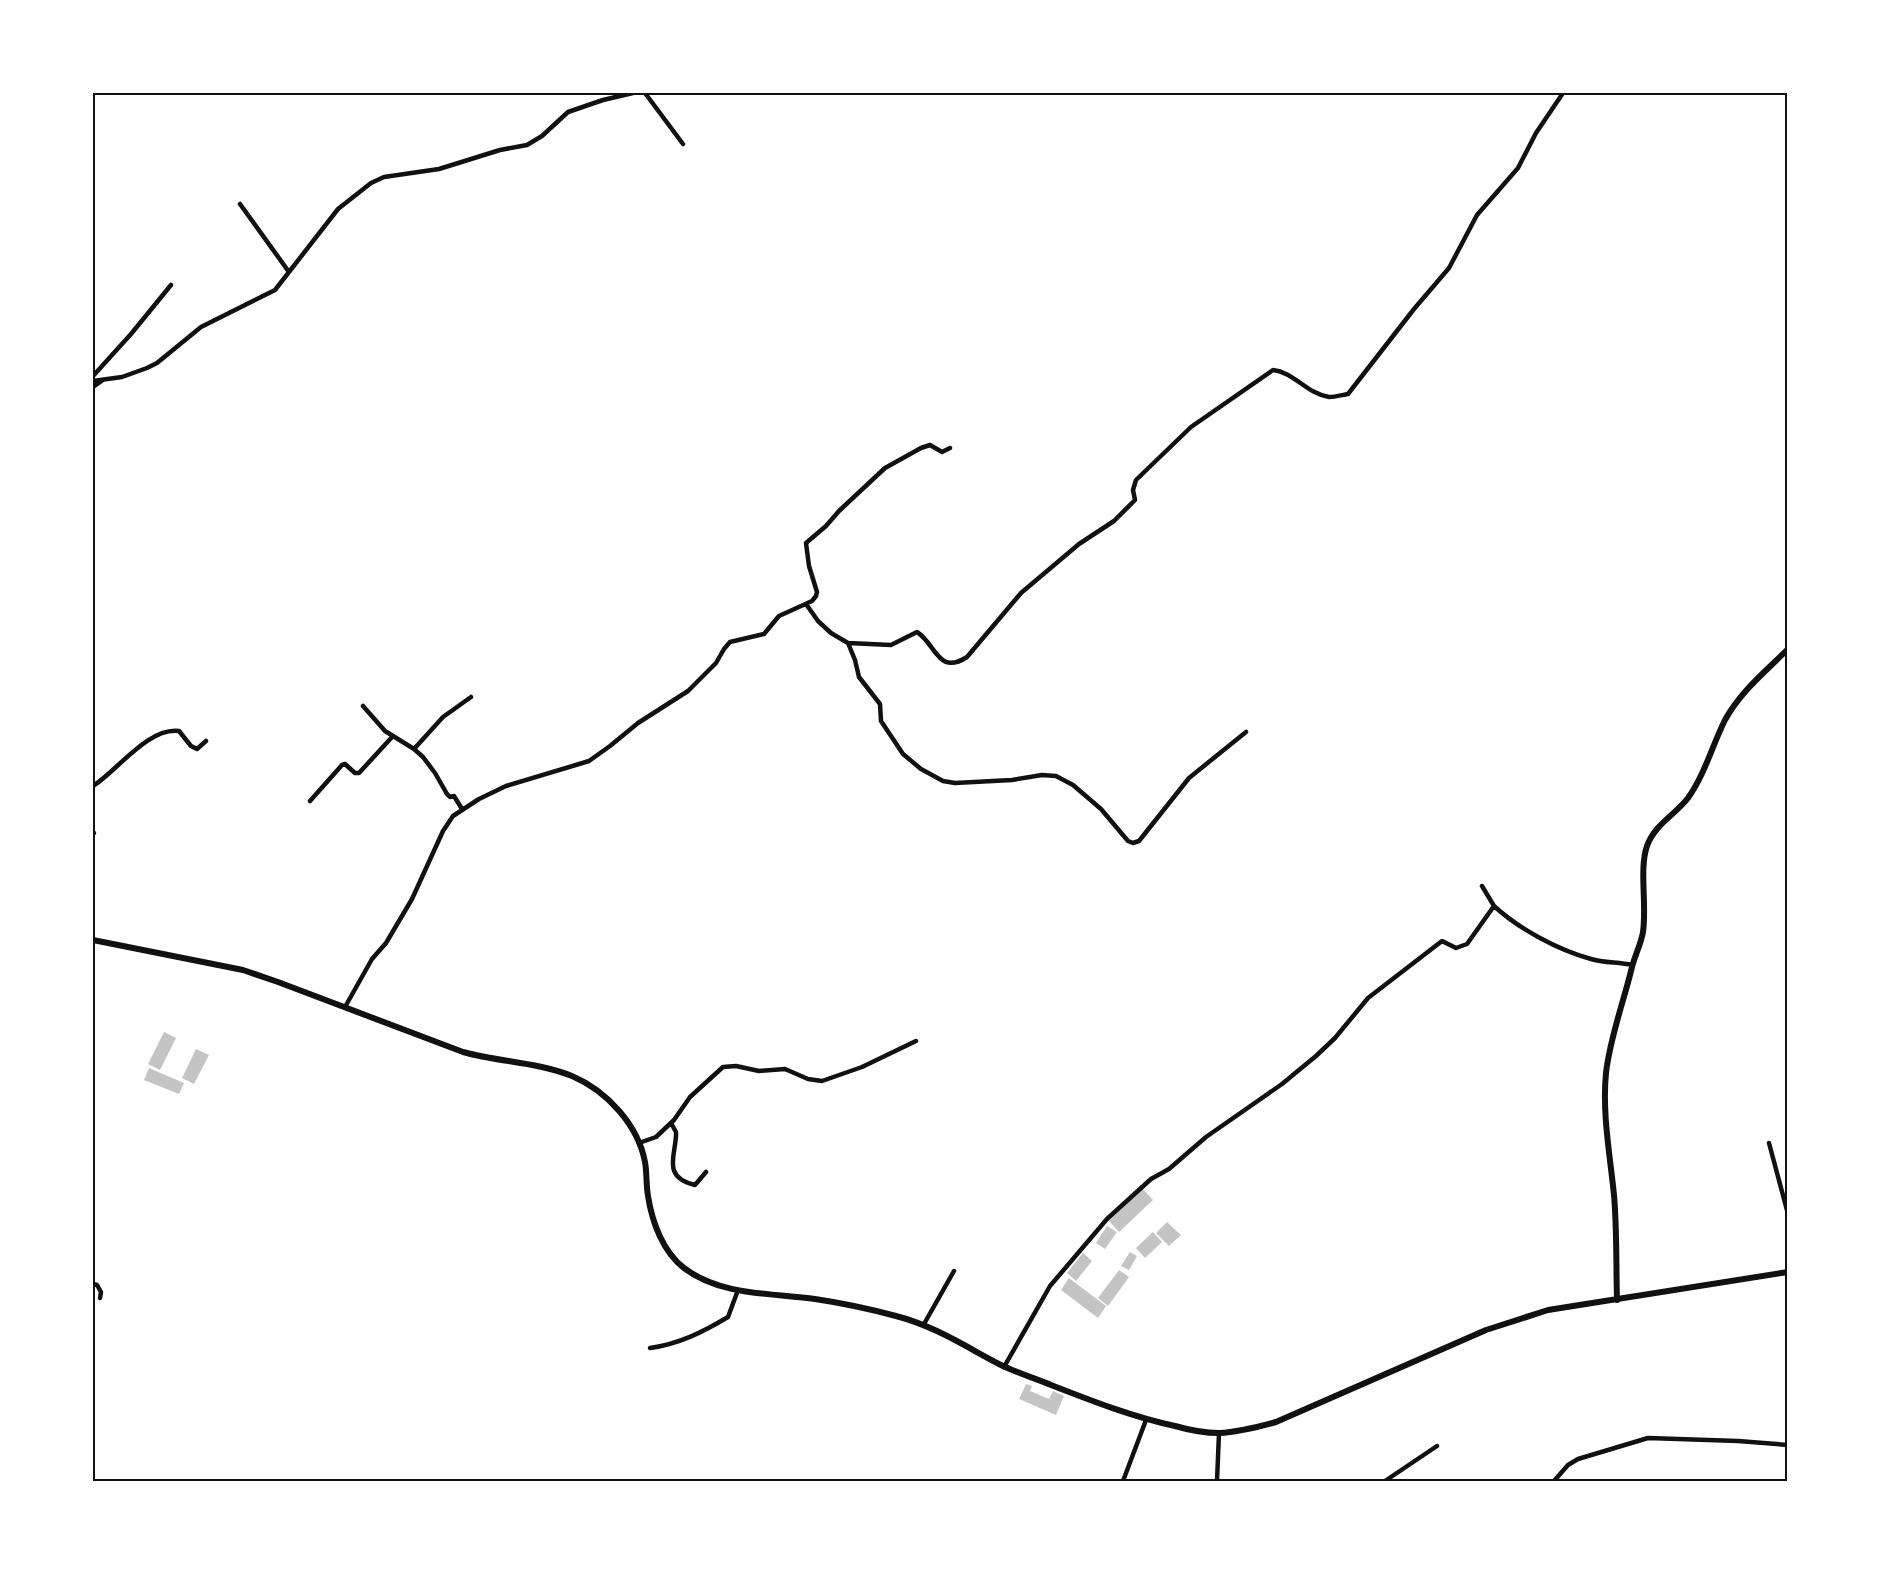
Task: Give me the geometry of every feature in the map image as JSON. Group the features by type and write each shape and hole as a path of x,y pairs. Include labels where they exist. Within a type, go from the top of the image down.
{"main road":[{"path":"1617,1300 1614,1197 1605,1088 1610,1053 1645,920 1644,858 1659,825 1684,802 1695,787 1725,720 1735,704 1751,683 1788,649"},
{"path":"93,940 243,970 463,1052 489,1059 519,1062 572,1077 599,1093 625,1118 639,1143 645,1162 648,1197 664,1245 673,1258 695,1276 709,1283 738,1290 817,1299 924,1324 1004,1367 1146,1420 1182,1428 1219,1433 1276,1422 1428,1355 1516,1320 1548,1310 1788,1272"}],"street":[{"path":"93,381 122,377 157,363 201,327 275,290 338,209 371,183 384,177 440,169 500,150 527,145 542,136 568,112 633,93"},
{"path":"645,93 683,144"},
{"path":"806,604 818,621 848,644 891,645 917,632 939,659 958,663 972,651 1021,593 1079,544 1129,508 1135,501 1133,490 1136,480 1191,427 1273,370 1284,371 1316,394 1331,397 1348,394 1449,268 1477,214 1518,168 1536,133 1563,93"},
{"path":"240,204 289,272"},
{"path":"93,376 171,285"},
{"path":"93,387 103,380"},
{"path":"345,1007 367,968 386,943 412,899 448,822 462,809 506,786 589,761 638,723 688,691 716,663 730,642 764,634 779,616 806,604 817,594 806,551 806,543 809,539 826,526 839,511 892,463 930,444 942,452 950,448"},
{"path":"848,644 859,676 880,704 881,721 903,754 921,769 943,781 955,783 1042,775 1056,776 1080,791 1101,809 1128,841 1133,843 1138,841 1189,778 1246,732"},
{"path":"414,750 443,717 471,696"},
{"path":"363,706 378,726 414,750 435,773 447,794 450,797 454,796 462,809"},
{"path":"93,786 129,754 164,732 179,731 191,746 197,748 206,741"},
{"path":"310,801 342,765 345,764 355,773 359,773 393,736"},
{"path":"1482,886 1494,906 1548,943 1592,959 1632,965"},
{"path":"1004,1367 1050,1286 1124,1203 1151,1179 1169,1169 1206,1137 1282,1084 1316,1056 1335,1038 1368,998 1442,941 1456,948 1465,945 1494,906"},
{"path":"639,1143 656,1137 671,1123 690,1097 723,1067 736,1066 759,1071 785,1069 808,1079 822,1081 862,1067 916,1041"},
{"path":"671,1123 676,1132 672,1166 680,1178 695,1185 706,1172"},
{"path":"1769,1143 1788,1214"},
{"path":"924,1324 954,1271"},
{"path":"93,1284 97,1285 101,1292 100,1298"},
{"path":"650,1348 676,1343 699,1334 728,1317 738,1290"},
{"path":"1123,1481 1146,1420"},
{"path":"1217,1481 1219,1433"},
{"path":"1554,1481 1568,1465 1578,1459 1648,1438 1788,1445"},
{"path":"1385,1481 1437,1446"}],"building":[{"path":"164,1032 176,1038 160,1070 148,1064"},
{"path":"196,1049 209,1055 194,1084 182,1078"},
{"path":"149,1068 184,1083 179,1094 144,1080"},
{"path":"1143,1189 1153,1200 1119,1232 1109,1221"},
{"path":"1167,1222 1181,1235 1169,1246 1156,1233"},
{"path":"1107,1226 1117,1232 1105,1249 1096,1243"},
{"path":"1153,1232 1162,1242 1145,1258 1136,1248"},
{"path":"1130,1252 1137,1256 1129,1270 1121,1266"},
{"path":"1083,1253 1092,1261 1076,1281 1067,1273"},
{"path":"1119,1270 1129,1277 1108,1306 1098,1298"},
{"path":"1069,1278 1106,1306 1098,1318 1061,1290"},
{"path":"1026,1384 1032,1386 1030,1391 1049,1399 1053,1391 1064,1396 1056,1415 1019,1399"}]}
